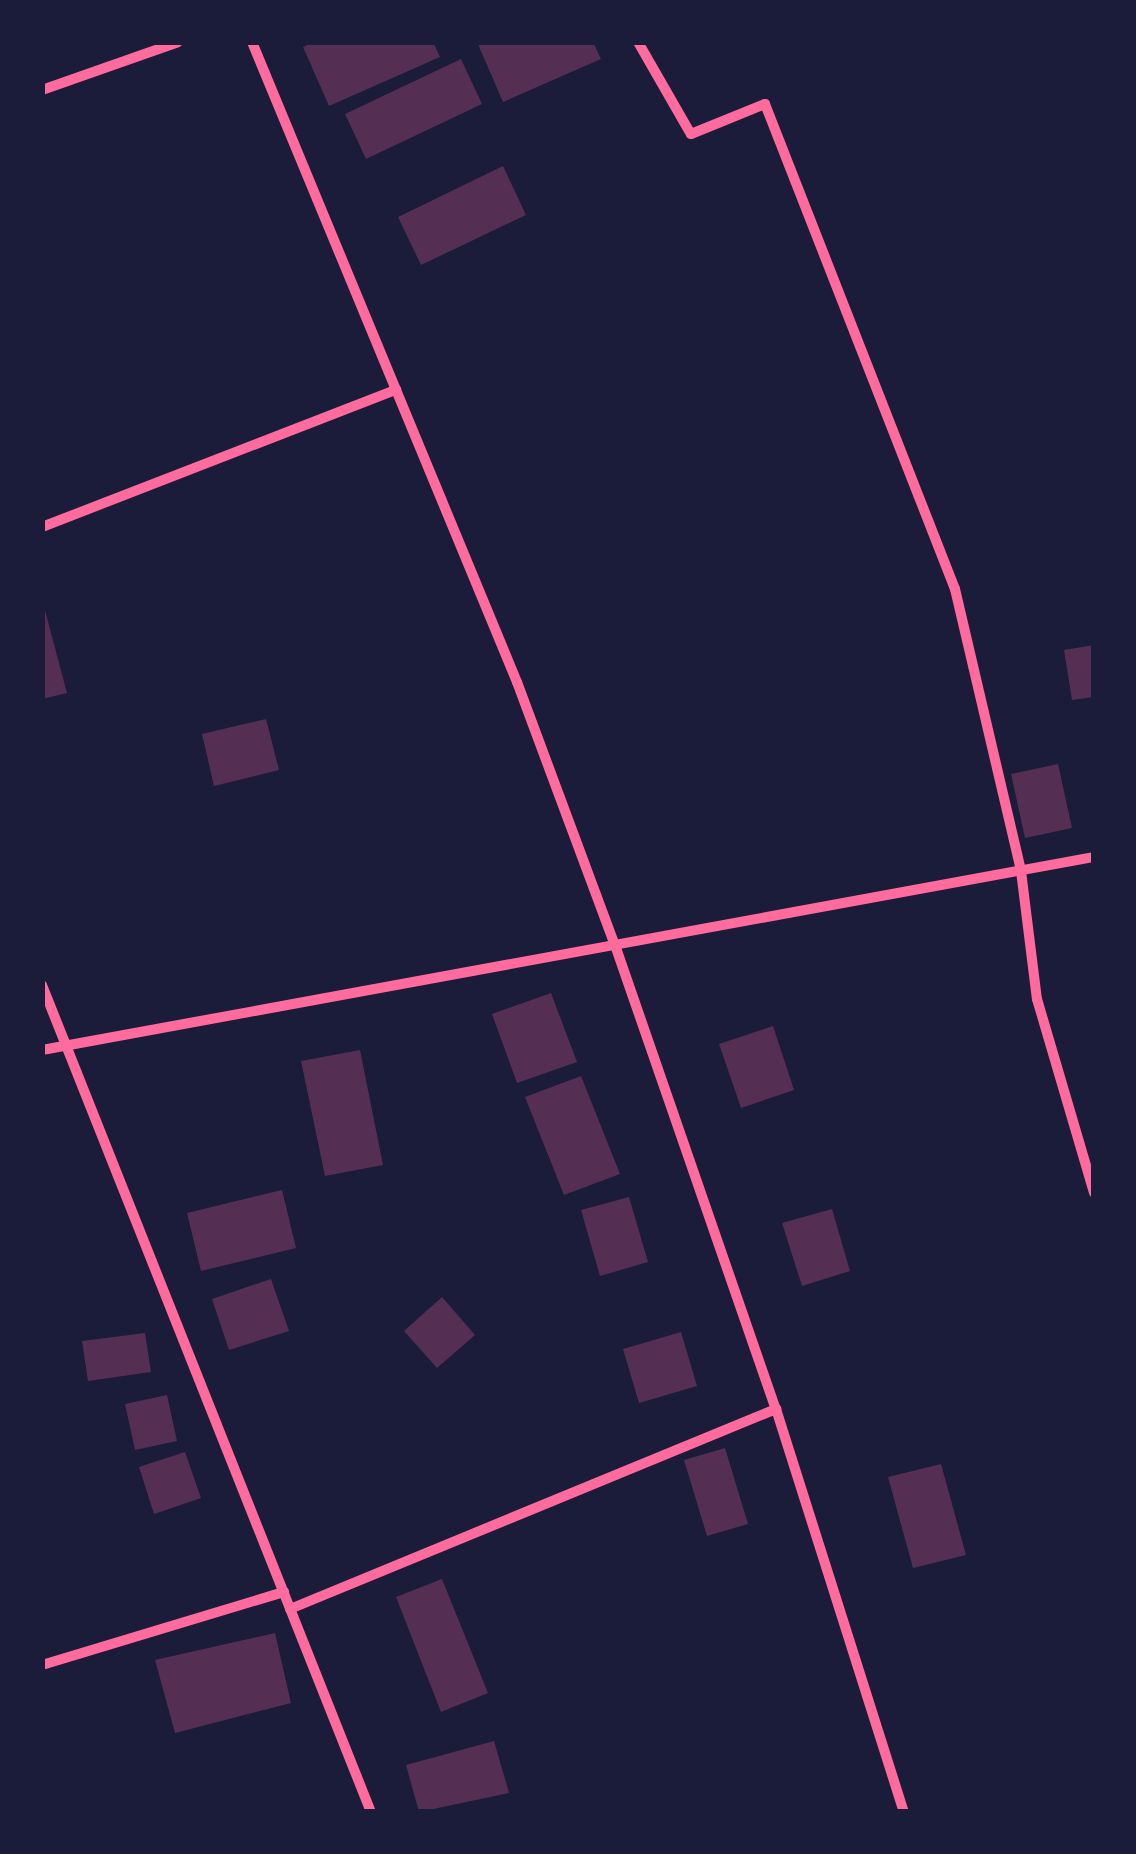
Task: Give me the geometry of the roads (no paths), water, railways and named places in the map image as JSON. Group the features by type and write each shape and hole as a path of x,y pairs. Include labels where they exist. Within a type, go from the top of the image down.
{"street":[{"path":"42,90 178,42"},
{"path":"252,42 517,682 615,945 776,1409 904,1812"},
{"path":"638,42 691,134 765,104 955,589 1021,871 1037,999 1094,1193"},
{"path":"42,527 396,390"},
{"path":"42,1050 1094,858"},
{"path":"42,984 71,1046 371,1812"},
{"path":"290,1608 776,1409"},
{"path":"42,1665 284,1592"}]}
